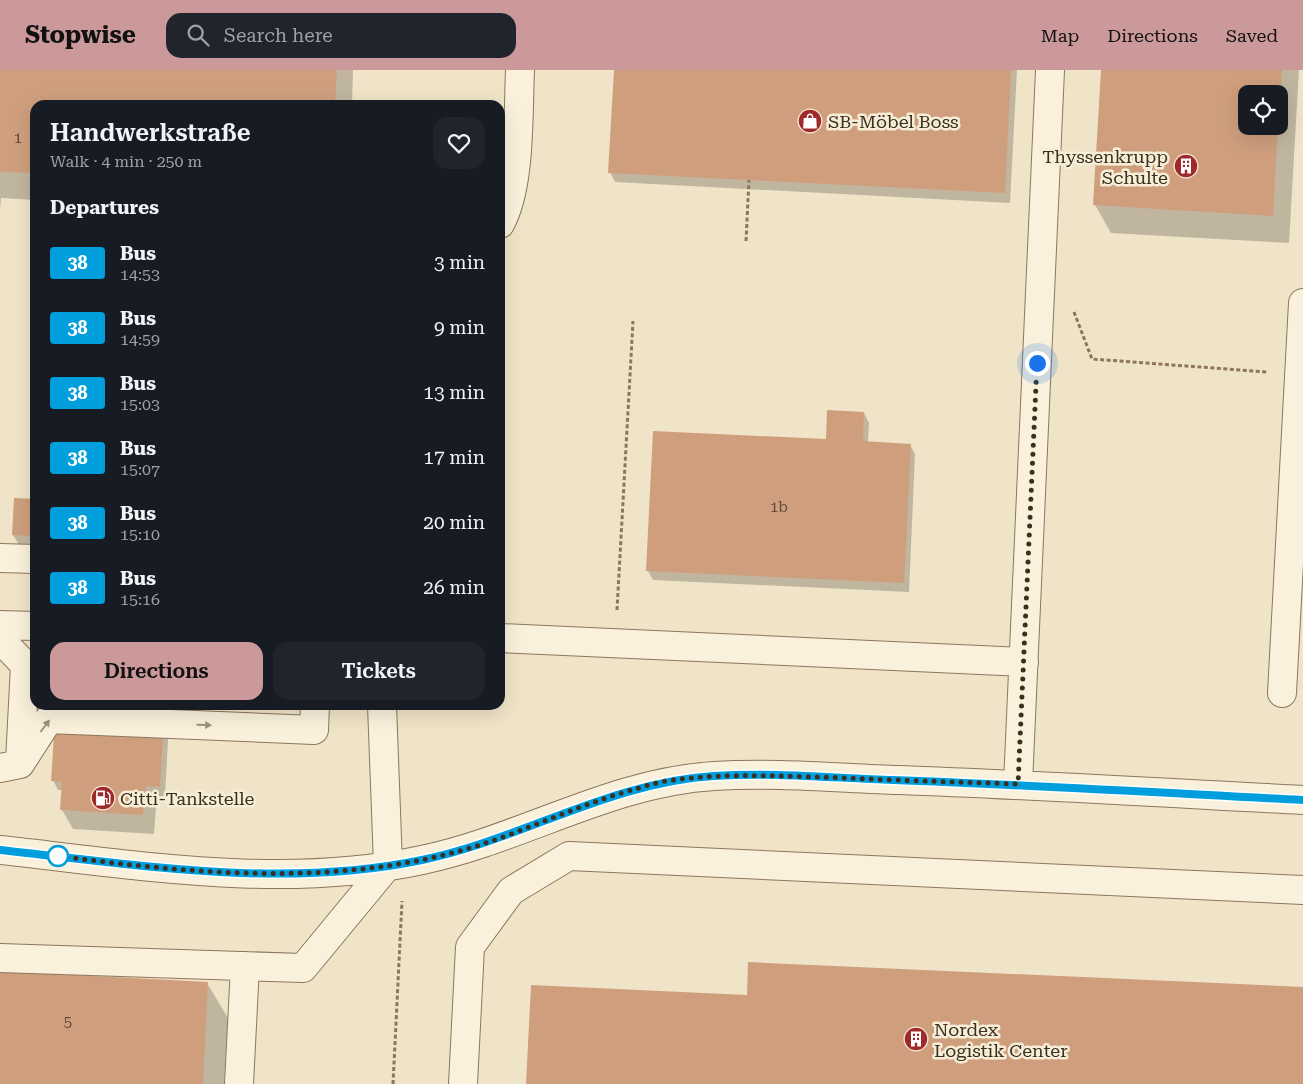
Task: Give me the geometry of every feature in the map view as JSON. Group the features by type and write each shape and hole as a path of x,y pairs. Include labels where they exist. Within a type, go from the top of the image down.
{"street":[{"path":"505,211 515,173 520,70"},
{"path":"1018,784 1050,70"},
{"path":"1282,693 1303,303"},
{"path":"0,558 30,559"},
{"path":"0,625 30,626"},
{"path":"505,638 1024,662"},
{"path":"0,639 30,665 10,766"},
{"path":"10,766 49,720 314,730 315,710"},
{"path":"0,958 303,968 388,866 382,710"},
{"path":"0,850 168,868 273,874 328,873 419,861 484,843 612,796 664,781 713,776 758,775 1018,784 1303,800"},
{"path":"463,1084 470,947 511,891 569,856 1303,890"},
{"path":"239,1084 245,966"}],"path":[{"path":"746,241 749,180"},
{"path":"1071,304 1092,359 1299,374"},
{"path":"615,643 633,321"},
{"path":"388,866 402,901 393,1084"}],"building":[{"path":"0,70 337,70 335,100 30,100 30,173 0,172"},
{"name":"SB-Möbel Boss","path":"614,70 1011,70 1005,193 608,173"},
{"name":"Thyssenkrupp Schulte","path":"1101,70 1282,70 1281,85 1238,85 1238,135 1278,135 1273,216 1093,205"},
{"path":"827,410 864,412 863,441 911,444 904,583 646,571 653,431 826,439"},
{"path":"14,498 30,499 30,536 12,535"},
{"path":"56,710 165,710 160,787 146,786 143,815 60,810 62,782 51,781"},
{"name":"Nordex Logistik Center","path":"748,962 1303,987 1303,1084 526,1084 531,985 747,995"},
{"path":"0,971 208,982 203,1084 0,1084"}],"bus line":[{"name":"38","path":"0,850 168,868 273,874 328,873 419,861 484,843 612,796 664,781 713,776 758,775 1018,784 1303,800"}],"place":[{"name":"SB-Möbel Boss","path":"810,121"},
{"name":"Thyssenkrupp Schulte","path":"1186,166"},
{"name":"Citti-Tankstelle","path":"103,798"},
{"name":"Nordex Logistik Center","path":"916,1039"}],"route":[{"path":"58,856 168,868 273,874 328,873 419,861 454,852 484,843 612,796 664,781 713,776 758,775 1018,784 1037,363"}]}
